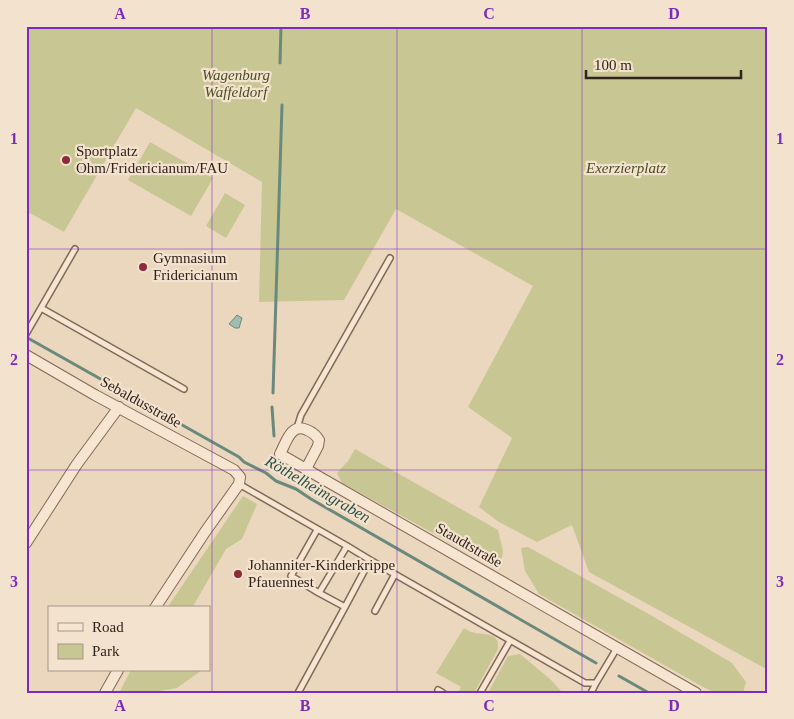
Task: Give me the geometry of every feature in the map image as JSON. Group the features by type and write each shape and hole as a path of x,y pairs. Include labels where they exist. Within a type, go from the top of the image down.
{"street":[{"name":"Sebaldusstraße","path":"26,354 234,470 240,481"},
{"path":"26,543 78,464 119,407"},
{"path":"297,428 304,428 313,433 319,440 318,446 306,469"},
{"name":"Staudtstraße","path":"297,428 292,431 280,454 696,693"},
{"path":"156,606 240,481"},
{"path":"105,693 117,672"}],"lane":[{"path":"26,334 75,249"},
{"path":"297,428 300,415 390,258"},
{"path":"41,308 184,389"},
{"path":"240,481 317,530 510,641 585,683 596,683"},
{"path":"317,530 291,576 344,606"},
{"path":"320,593 347,546"},
{"path":"298,693 370,560"},
{"path":"375,611 395,574"},
{"path":"480,693 510,641"},
{"path":"591,693 618,648"}],"green space":[{"path":"26,26 768,26 768,670 589,572 572,525 537,542 499,522 479,507 512,438 468,407 533,286 396,209 344,300 259,302 262,182 136,108 64,232 30,213 26,219"},
{"path":"150,142 213,178 191,216 128,180"},
{"path":"225,193 245,205 226,238 206,226"},
{"path":"355,449 498,530 503,551 500,570 342,483 337,473 348,461"},
{"path":"243,496 257,504 242,539 226,549 193,606 168,606"},
{"path":"528,547 732,663 746,682 743,693 716,693 703,687 539,594 525,571 521,548"},
{"path":"464,628 471,632 494,636 498,643 498,649 474,693 458,693 461,687 436,673"},
{"path":"520,654 550,679 563,693 488,693 508,656"},
{"path":"130,672 199,672 177,688 149,693 119,693"}],"shaded area":[{"path":"237,315 242,318 239,328 235,328 229,324"}],"waterway":[{"path":"280,63 281,26"},
{"path":"273,393 282,105"},
{"name":"Röthelheimgraben","path":"26,337 239,457 276,481 296,489 596,663"},
{"path":"272,407 274,436"},
{"name":"Röthelheimgraben","path":"619,676 649,693"}],"place":[{"name":"Sportplatz Ohm/Fridericianum/FAU","path":"66,160"},
{"name":"Gymnasium Fridericianum","path":"143,267"},
{"name":"Johanniter-Kinderkrippe Pfauennest","path":"238,574"}],"park label":[{"name":"Wagenburg Waffeldorf","path":"236,84"},
{"name":"Exerzierplatz","path":"626,168"}]}
